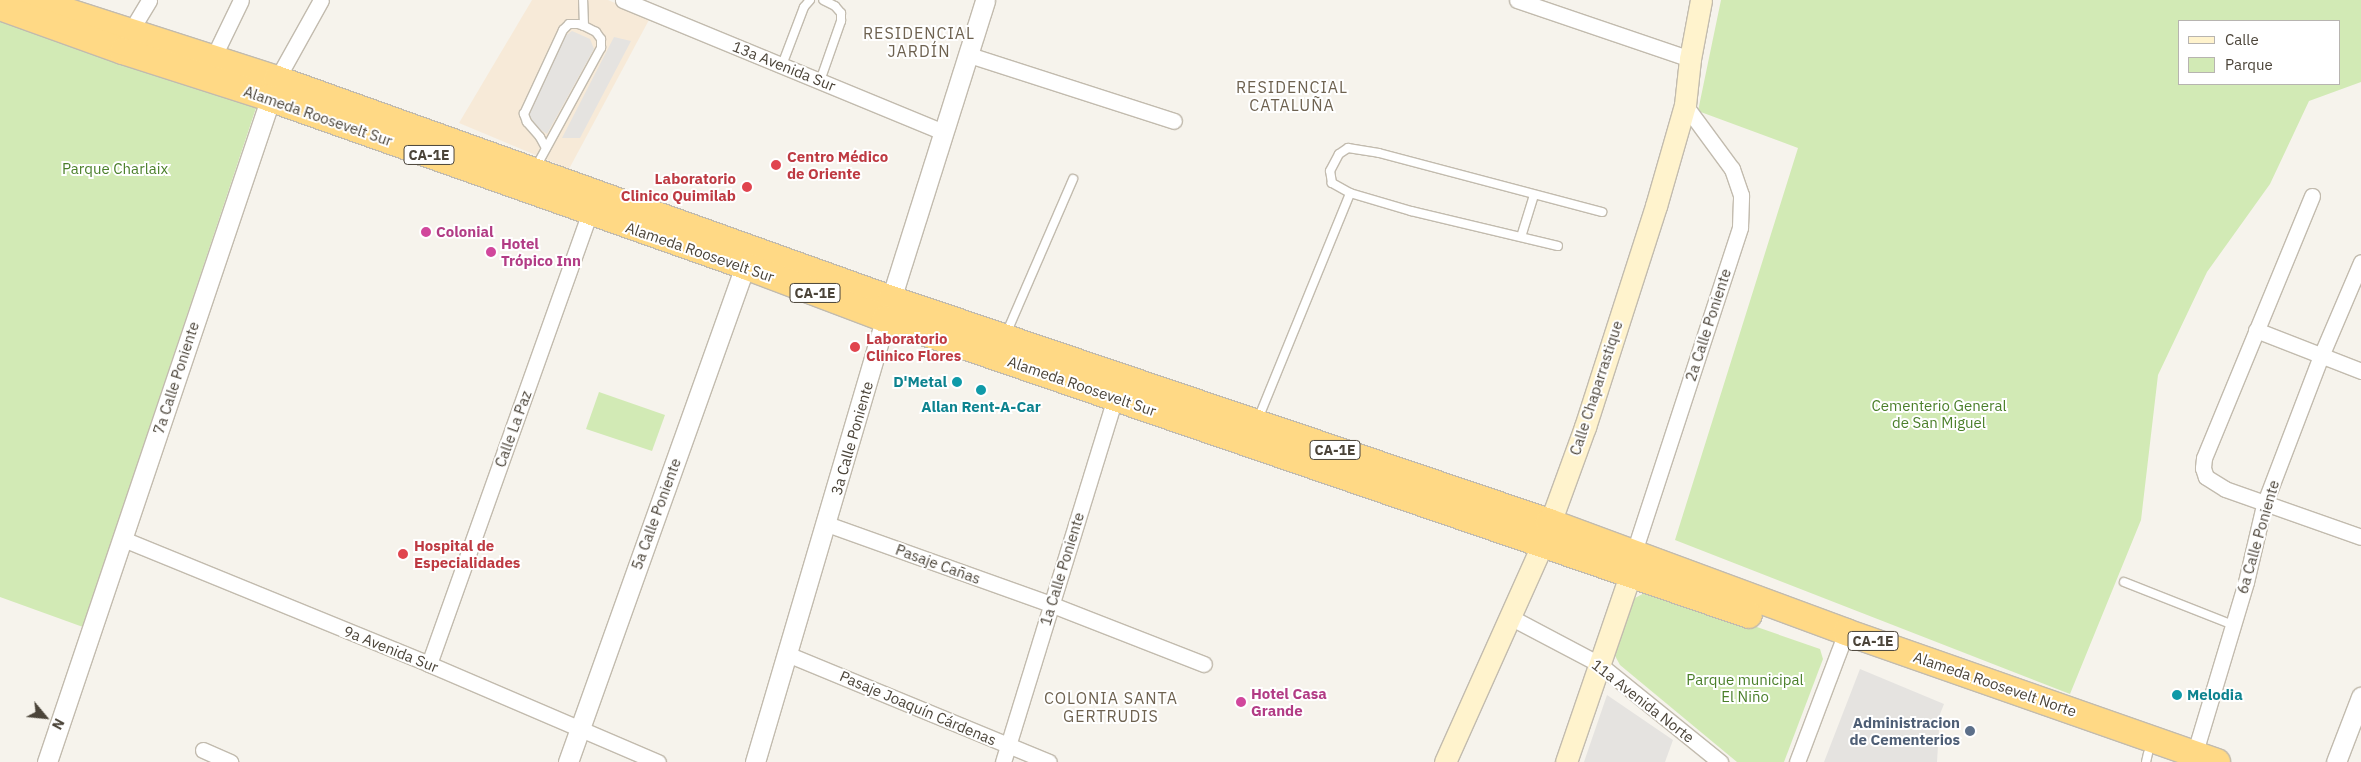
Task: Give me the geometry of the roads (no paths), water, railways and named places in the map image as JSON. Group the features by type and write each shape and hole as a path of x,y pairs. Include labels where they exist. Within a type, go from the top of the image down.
{"highway":[{"name":"Alameda Roosevelt Sur","path":"48,2 130,32 213,58 273,89 888,309 1118,386 1546,534"},
{"name":"Alameda Roosevelt Sur","path":"0,7 123,51 273,89 534,171 593,203 744,266 888,309 1003,336 1118,386 1254,423 1546,534"},
{"name":"Alameda Roosevelt Norte","path":"1546,534 1633,562 1843,639 2196,760"},
{"name":"Alameda Roosevelt Norte","path":"1843,639 2147,758 2196,760"}],"main road":[{"name":"Calle Chaparrastique","path":"1445,762 1546,534 1590,408 1656,206 1685,104 1690,59 1701,0"},
{"name":"2a Calle Poniente","path":"1566,762 1633,562"}],"street":[{"path":"130,32 149,0"},
{"path":"213,58 241,0"},
{"name":"7a Calle Poniente","path":"47,762 273,89 321,0"},
{"name":"13a Avenida Sur","path":"623,0 944,132"},
{"name":"3a Calle Poniente","path":"756,762 827,524 888,309 969,56 985,0"},
{"path":"1517,0 1690,59"},
{"path":"969,56 1174,121"},
{"name":"2a Calle Poniente","path":"1633,562 1740,227 1741,195 1732,169 1685,104"},
{"path":"2312,196 2204,458 2204,468 2206,477 2214,484 2264,505 2361,537"},
{"name":"Calle La Paz","path":"429,664 593,203"},
{"name":"6a Calle Poniente","path":"2196,760 2198,742 2233,625 2264,505 2321,356 2361,262"},
{"name":"5a Calle Poniente","path":"568,762 744,266"},
{"path":"2256,330 2361,371"},
{"name":"1a Calle Poniente","path":"1003,762 1118,386"},
{"name":"Pasaje Cañas","path":"827,524 1050,604 1204,664"},
{"name":"9a Avenida Sur","path":"123,539 429,664 658,762"},
{"name":"11a Avenida Norte","path":"1510,617 1599,664 1720,762"},
{"path":"1797,762 1843,639"},
{"name":"Pasaje Joaquín Cárdenas","path":"787,654 1049,762"},
{"path":"2336,762 2361,697"},
{"path":"202,750 230,762"}],"lane":[{"path":"583,0 584,26"},
{"path":"782,65 804,7 810,0"},
{"path":"820,81 841,21 841,13 835,6 823,0"},
{"path":"534,171 601,48 601,39 596,32 578,24 569,24 563,30 524,114 527,122 540,137 546,148"},
{"path":"1558,246 1411,211 1350,193 1332,183 1330,171 1339,154 1348,148 1388,155 1534,196 1602,212"},
{"path":"1003,336 1008,332 1073,179"},
{"path":"1254,423 1259,418 1350,193"},
{"path":"1521,237 1534,196"},
{"path":"2124,582 2233,625"}],"place":[{"name":"Centro Médico de Oriente","path":"776,165"},
{"name":"Laboratorio Clinico Quimilab","path":"747,187"},
{"name":"Colonial","path":"426,232"},
{"name":"Hotel Trópico Inn","path":"491,252"},
{"name":"Laboratorio Clinico Flores","path":"855,347"},
{"name":"D'Metal","path":"957,382"},
{"name":"Allan Rent-A-Car","path":"981,390"},
{"name":"Hospital de Especialidades","path":"403,554"},
{"name":"Melodia","path":"2177,695"},
{"name":"Hotel Casa Grande","path":"1241,702"},
{"name":"Administracion de Cementerios","path":"1970,731"}],"district":[{"name":"RESIDENCIAL JARDÍN","path":"919,42"},
{"name":"RESIDENCIAL CATALUÑA","path":"1292,96"},
{"name":"COLONIA SANTA GERTRUDIS","path":"1111,707"}],"park label":[{"name":"Parque Charlaix","path":"115,169"},
{"name":"Cementerio General de San Miguel","path":"1939,414"},
{"name":"Parque municipal El Niño","path":"1745,688"}]}
